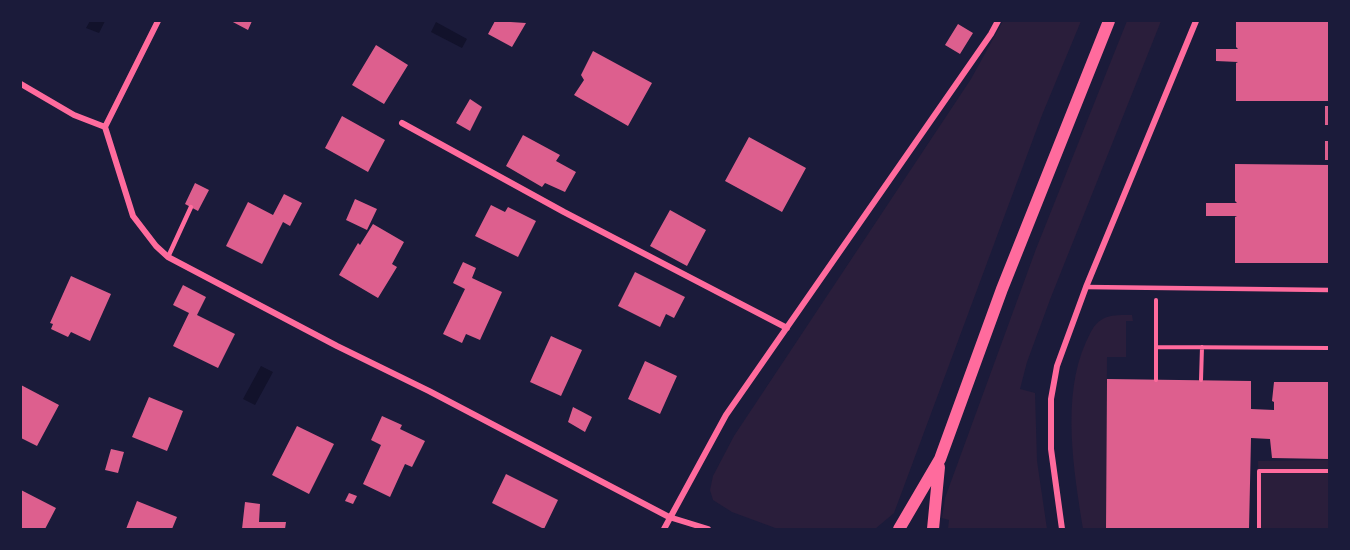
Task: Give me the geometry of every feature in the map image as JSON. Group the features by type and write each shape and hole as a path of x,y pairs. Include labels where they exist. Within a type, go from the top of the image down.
{"main road":[{"path":"899,529 940,459 1002,289 1109,21"},
{"path":"933,529 940,459"}],"street":[{"path":"158,21 105,127 133,216 156,246 168,256 338,346 669,517 708,529"},
{"path":"664,529 726,415 998,21"},
{"path":"1062,529 1051,449 1051,399 1057,366 1086,287 1196,21"},
{"path":"21,84 74,115 105,127"},
{"path":"402,123 554,206 787,328"}],"lane":[{"path":"168,256 191,207"},
{"path":"1086,287 1329,290"}],"path":[{"path":"1156,288 1156,380"},
{"path":"1156,347 1329,348"},
{"path":"1202,347 1202,380"},
{"path":"1259,529 1259,471 1329,471"}],"shaded area":[{"path":"90,21 105,21 99,33 86,28"},
{"path":"1003,21 1081,21 1042,115 894,513 875,529 778,529 732,512 713,500 710,490 713,476 734,436 971,79"},
{"path":"1127,21 1161,21 1051,297 1027,362 1020,389 1035,393 1037,461 1047,529 948,529 949,520 942,518 945,498 1036,249"},
{"path":"436,22 467,39 462,48 431,32"},
{"path":"1132,315 1133,321 1126,321 1126,357 1107,357 1106,529 1083,529 1072,435 1074,386 1078,363 1086,342 1098,322 1112,316"},
{"path":"261,366 273,372 255,405 243,399"},
{"path":"1329,460 1329,528 1259,529 1258,461"}],"building":[{"path":"231,21 252,21 248,30"},
{"path":"495,21 526,23 512,47 488,34"},
{"path":"1236,21 1329,21 1329,101 1236,101 1236,63 1238,62 1216,61 1216,49 1238,49 1236,47"},
{"path":"958,24 973,33 960,54 945,45"},
{"path":"376,45 408,65 384,104 352,85"},
{"path":"593,51 652,83 628,126 574,95 584,80 581,75"},
{"path":"470,99 482,107 470,131 456,123"},
{"path":"1325,106 1329,106 1329,125 1325,125"},
{"path":"342,116 385,140 368,172 325,148"},
{"path":"523,135 560,155 556,161 576,172 565,192 545,183 542,187 506,166"},
{"path":"749,137 806,168 782,212 725,181"},
{"path":"1325,141 1329,141 1329,160 1325,160"},
{"path":"1235,164 1329,165 1329,263 1235,263 1235,217 1237,216 1206,216 1206,203 1237,203 1235,201"},
{"path":"195,183 209,190 198,211 185,204"},
{"path":"284,194 302,203 290,226 283,222 262,264 226,246 248,202 273,215"},
{"path":"355,199 377,209 367,230 346,220"},
{"path":"491,205 505,212 508,207 536,221 518,257 475,236"},
{"path":"670,210 706,230 687,266 650,246"},
{"path":"373,224 404,242 392,264 397,267 378,298 339,275 358,243 360,245"},
{"path":"463,262 476,268 472,278 502,292 480,340 466,334 462,343 443,334 465,289 453,283"},
{"path":"635,272 685,297 674,318 666,314 660,327 618,306"},
{"path":"71,276 111,294 90,341 71,332 68,337 51,329 53,324 50,323"},
{"path":"183,285 206,297 197,315 235,334 218,368 173,346 189,313 173,305"},
{"path":"551,336 582,350 561,396 530,382"},
{"path":"645,361 677,376 660,414 628,399"},
{"path":"1107,379 1251,381 1251,409 1274,410 1272,401 1274,382 1329,382 1329,459 1272,458 1270,439 1251,438 1249,529 1106,529"},
{"path":"21,385 59,405 37,446 21,438"},
{"path":"149,397 183,411 167,451 132,437"},
{"path":"573,407 592,417 585,432 568,422"},
{"path":"382,416 402,425 400,429 425,441 412,467 405,464 390,497 363,484 381,445 371,440"},
{"path":"297,426 334,444 309,494 272,475"},
{"path":"111,449 124,452 118,473 105,470"},
{"path":"506,474 558,500 544,529 492,503"},
{"path":"21,490 56,508 45,529 21,529"},
{"path":"349,493 357,496 353,504 345,501"},
{"path":"137,501 177,517 172,529 126,529"},
{"path":"245,502 260,504 259,522 286,522 285,529 242,529"}]}
